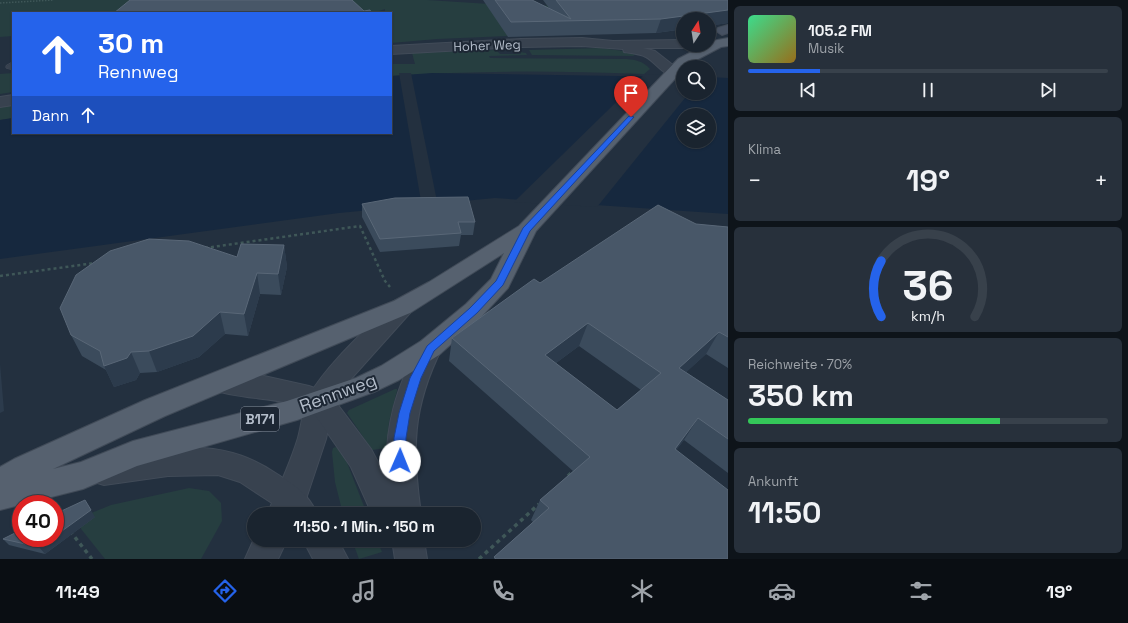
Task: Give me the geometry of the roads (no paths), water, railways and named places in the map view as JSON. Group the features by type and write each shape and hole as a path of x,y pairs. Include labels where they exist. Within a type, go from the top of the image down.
{"main road":[{"name":"B171","path":"688,60 719,37"},
{"name":"Rennweg","path":"0,484 24,468 155,408 219,382 399,299 437,287 526,230 676,69"},
{"name":"Rennweg","path":"0,496 83,475 133,454 320,401 365,385 412,361 430,348 474,310 500,283 526,230"}],"street":[{"name":"Hoher Weg","path":"392,50 497,44 582,42 604,39 676,37"},
{"name":"Hoher Weg","path":"582,42 613,45 676,44"},
{"path":"613,45 650,54 676,66"},
{"path":"0,102 12,100"},
{"path":"293,507 312,439 320,401 399,299"},
{"path":"404,507 400,469 402,424 415,378 430,348"},
{"path":"219,382 264,387 309,397 320,401 361,458 385,507"},
{"path":"83,475 165,464 211,462 224,463 240,468 255,476 290,507"},
{"path":"261,559 267,547"},
{"path":"324,547 332,559"}],"water":[{"path":"432,73 676,77 676,100 716,100 716,77 728,78 728,214 495,198 339,213 0,259 0,120 12,118 12,134 392,134 392,76"}]}
